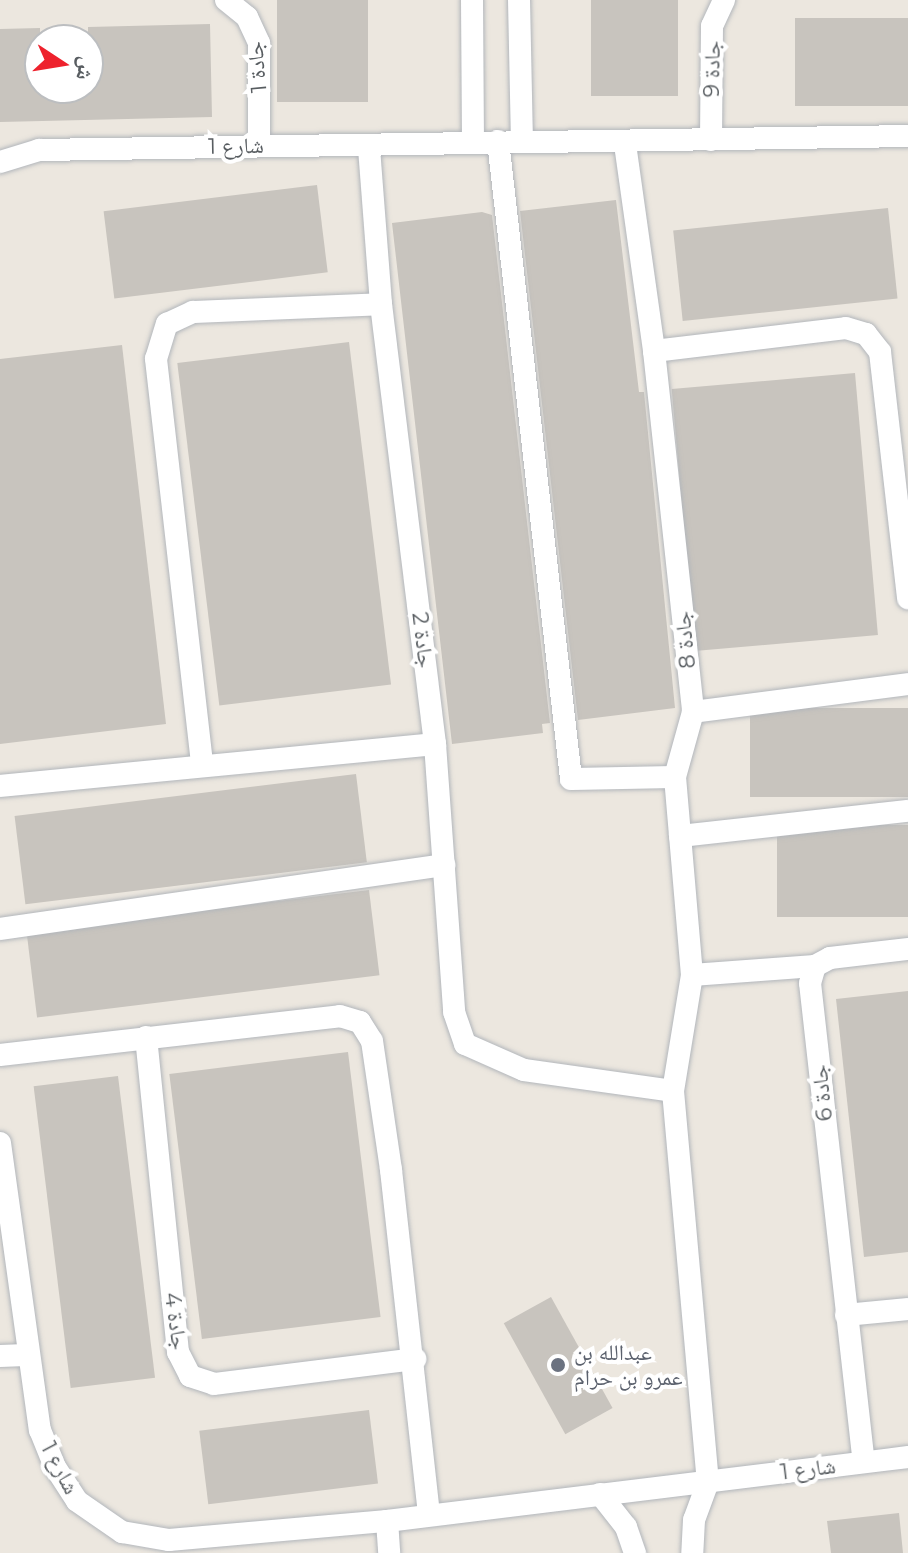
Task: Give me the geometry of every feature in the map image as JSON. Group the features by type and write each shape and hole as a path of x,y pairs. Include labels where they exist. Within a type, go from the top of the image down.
{"street":[{"name":"جادة 1","path":"226,0 247,17 259,43 259,146"},
{"path":"472,0 473,141"},
{"path":"519,0 522,141"},
{"name":"جادة 9","path":"711,140 712,26 724,0"},
{"name":"شارع 1","path":"0,162 39,150 369,147 473,141 625,144 908,136"},
{"path":"498,141 571,779 675,777"},
{"name":"جادة 8","path":"625,144 654,351 693,712"},
{"name":"جادة 2","path":"369,147 381,304 435,744 454,1012 465,1044 524,1070 673,1091"},
{"path":"202,763 156,359 167,324 193,312 381,304"},
{"path":"654,351 846,328 866,334 880,352 908,598"},
{"path":"692,1553 694,1520 708,1482 673,1091 692,975 675,777 693,712 908,684"},
{"path":"0,786 202,763 435,744"},
{"path":"680,836 908,811"},
{"path":"0,929 444,865"},
{"path":"692,975 815,966 830,958 908,949"},
{"name":"جادة 6","path":"815,966 810,983 864,1462"},
{"path":"0,1055 340,1016 360,1022 372,1041 415,1359 429,1514"},
{"name":"جادة 4","path":"146,1037 178,1352 190,1376 214,1384 415,1359"},
{"name":"شارع 1","path":"0,1143 26,1355 40,1430 55,1467 77,1501 122,1532 169,1540 387,1521 908,1457"},
{"path":"846,1315 908,1309"},
{"path":"0,1356 26,1355"},
{"path":"600,1494 626,1527 635,1553"},
{"path":"387,1521 389,1553"}],"building":[{"path":"277,0 368,0 368,102 277,102"},
{"path":"591,0 678,0 678,96 591,96"},
{"path":"795,18 908,18 908,106 795,106"},
{"path":"210,24 212,117 0,122 0,29 24,28 24,104 104,104 104,27"},
{"path":"317,185 328,272 114,299 104,211"},
{"path":"616,200 639,392 644,392 675,708 578,720 520,211"},
{"path":"888,208 898,299 683,321 673,231"},
{"path":"482,212 492,215 550,723 542,724 543,733 452,744 392,223"},
{"path":"349,342 391,684 219,706 177,363"},
{"path":"122,345 166,724 0,744 0,359"},
{"path":"855,373 878,635 695,651 672,389"},
{"path":"750,708 908,708 908,797 750,797"},
{"path":"356,774 367,862 25,904 15,816"},
{"path":"777,825 908,825 908,917 777,917"},
{"path":"369,890 379,975 37,1017 27,932"},
{"path":"908,991 908,1252 864,1257 836,999"},
{"path":"348,1052 381,1317 202,1339 169,1074"},
{"path":"118,1076 155,1378 71,1388 34,1086"},
{"name":"عبدالله بن عمرو بن حرام","path":"551,1297 613,1408 565,1434 504,1323"},
{"path":"369,1410 378,1483 208,1504 199,1431"},
{"path":"899,1513 903,1553 831,1553 827,1521"}],"place":[{"name":"عبدالله بن عمرو بن حرام","path":"558,1365"}]}
